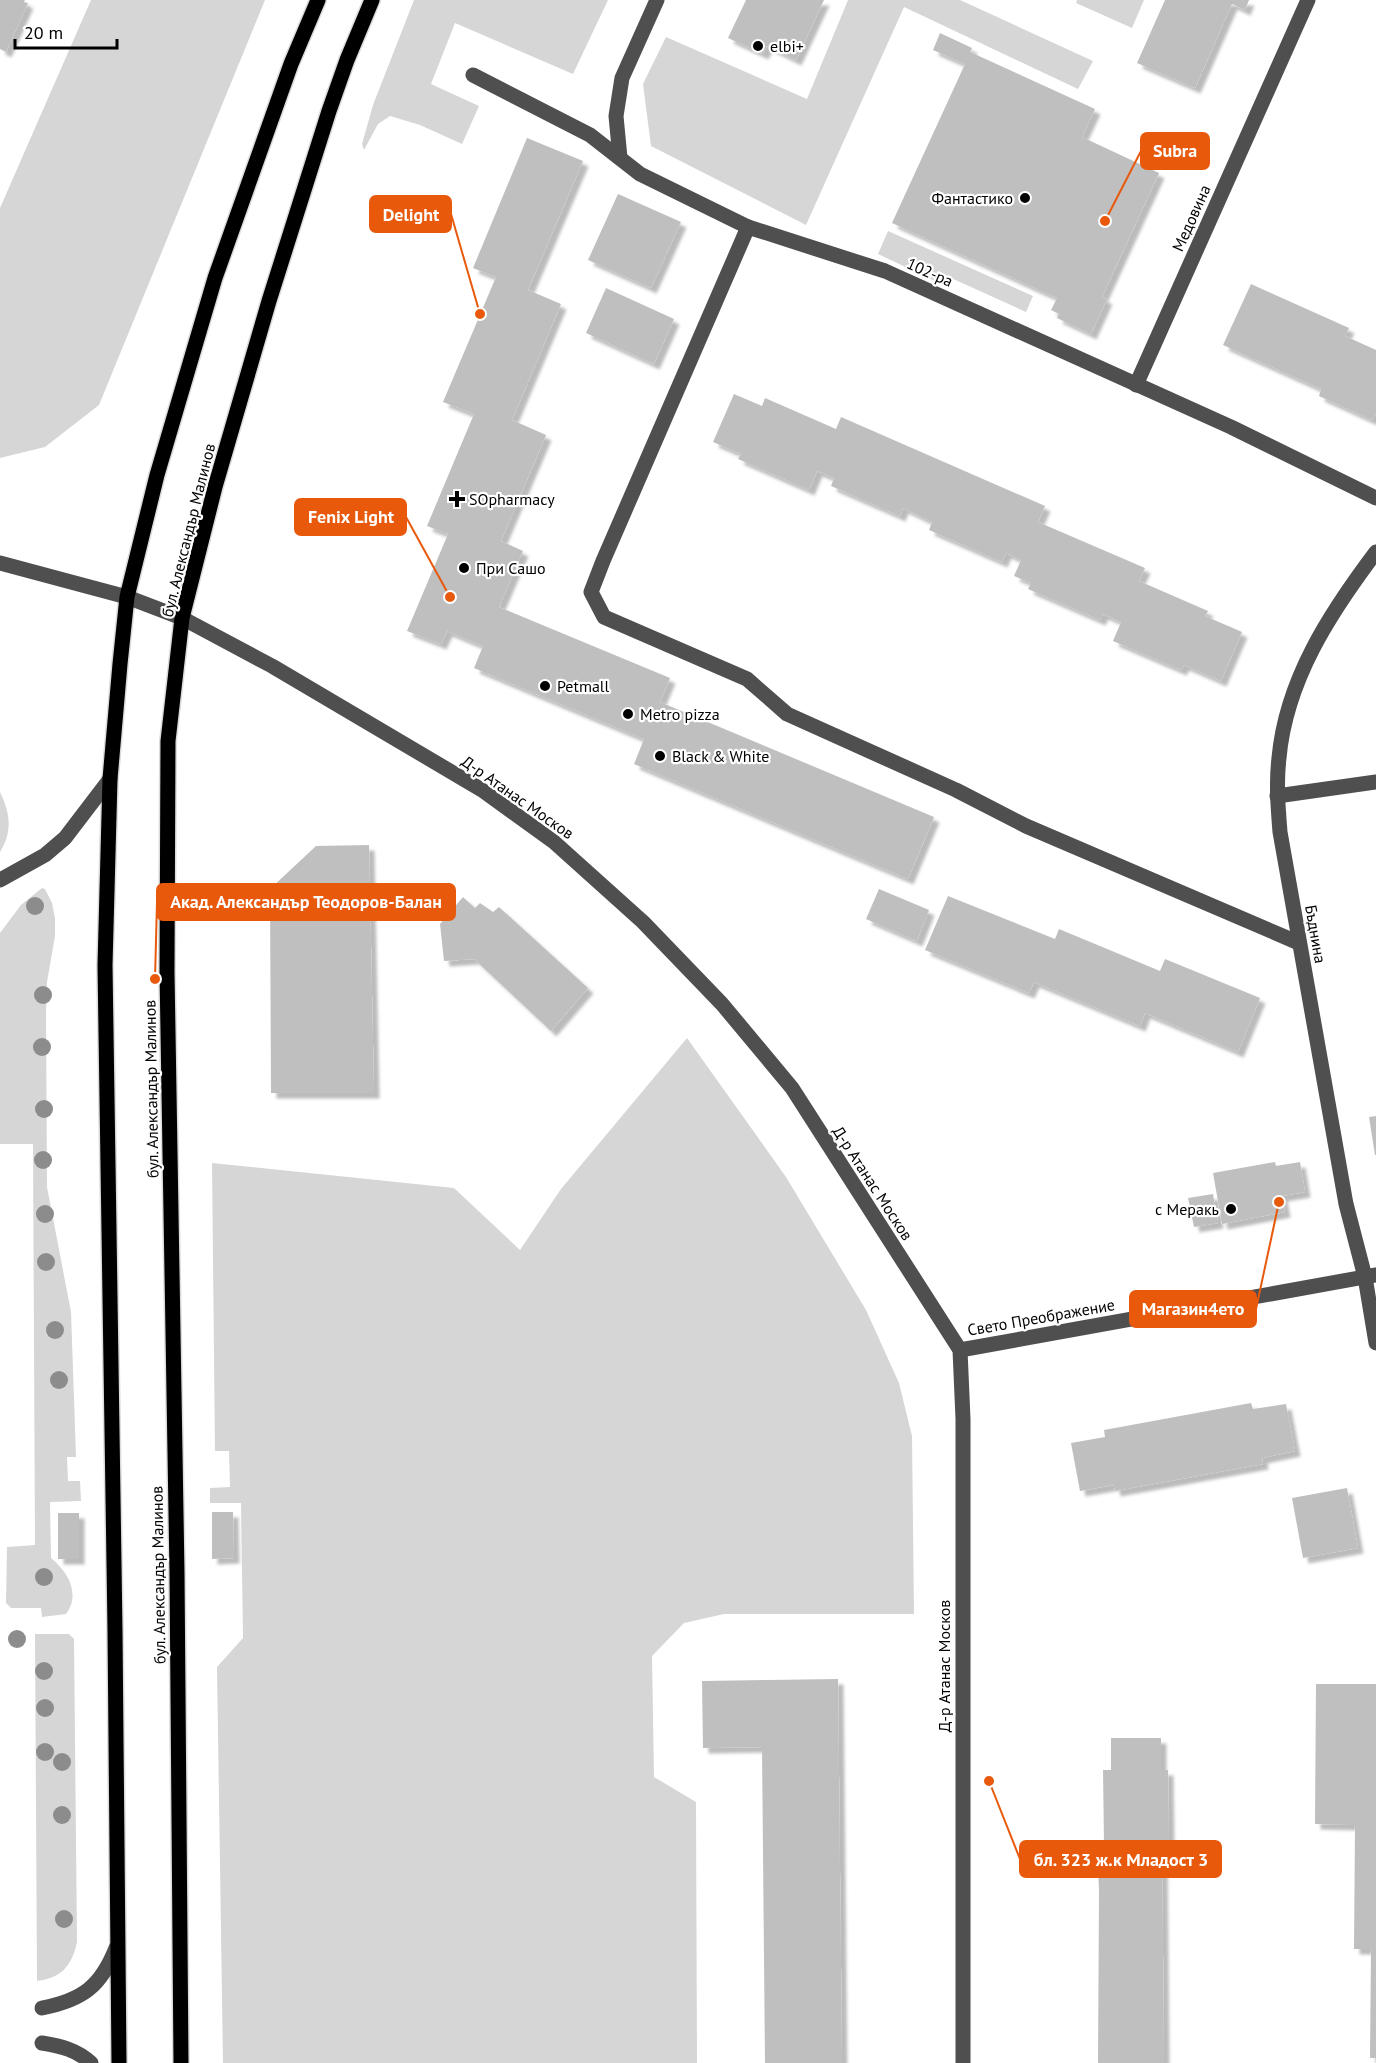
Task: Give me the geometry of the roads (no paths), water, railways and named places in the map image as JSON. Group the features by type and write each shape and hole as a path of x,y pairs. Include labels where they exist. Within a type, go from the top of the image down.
{"main road":[{"path":"119,2063 105,965 110,779 127,597 158,475 215,278 291,64 318,0"},
{"name":"бул. Александър Малинов","path":"181,2063 167,936 168,741 182,618 215,487 329,111 372,0"}],"street":[{"path":"620,158 616,116 622,78 657,0"},
{"name":"Медовина","path":"1136,385 1308,0"},
{"name":"102-ра","path":"473,75 590,135 640,174 748,227 885,272 1271,446 1376,498"},
{"path":"748,227 591,592 604,617 747,679 787,714 956,790 1026,826 1299,943"},
{"name":"Бъднина","path":"1376,552 1329,618 1298,680 1285,719 1279,758 1277,795 1280,832 1346,1204 1371,1276 1376,1342"},
{"name":"Д-р Атанас Москов","path":"0,563 127,597 182,618 272,666 482,790 554,842 643,922 722,1004 792,1088 960,1350 963,1419 963,2063"},
{"path":"0,880 45,855 65,838 110,779"},
{"path":"1277,795 1376,782"},
{"name":"Свето Преображение","path":"960,1350 1371,1276"},
{"path":"42,2008 66,2004 86,1992 100,1979 116,1948"},
{"path":"42,2043 66,2047 91,2063"}],"place":[{"name":"elbi+","path":"758,46"},
{"name":"Фантастико","path":"1025,198"},
{"name":"Subra","path":"1105,221"},
{"name":"Delight","path":"480,314"},
{"name":"SOpharmacy","path":"457,499"},
{"name":"При Сашо","path":"464,568"},
{"name":"Fenix Light","path":"450,597"},
{"name":"Petmall","path":"545,686"},
{"name":"Metro pizza","path":"628,714"},
{"name":"Black & White","path":"660,756"},
{"name":"Акад. Александър Теодоров-Балан","path":"155,979"},
{"name":"Магазин4ето","path":"1279,1202"},
{"name":"с Меракь","path":"1231,1209"},
{"name":"бл. 323 ж.к Младост 3","path":"989,1781"}]}
